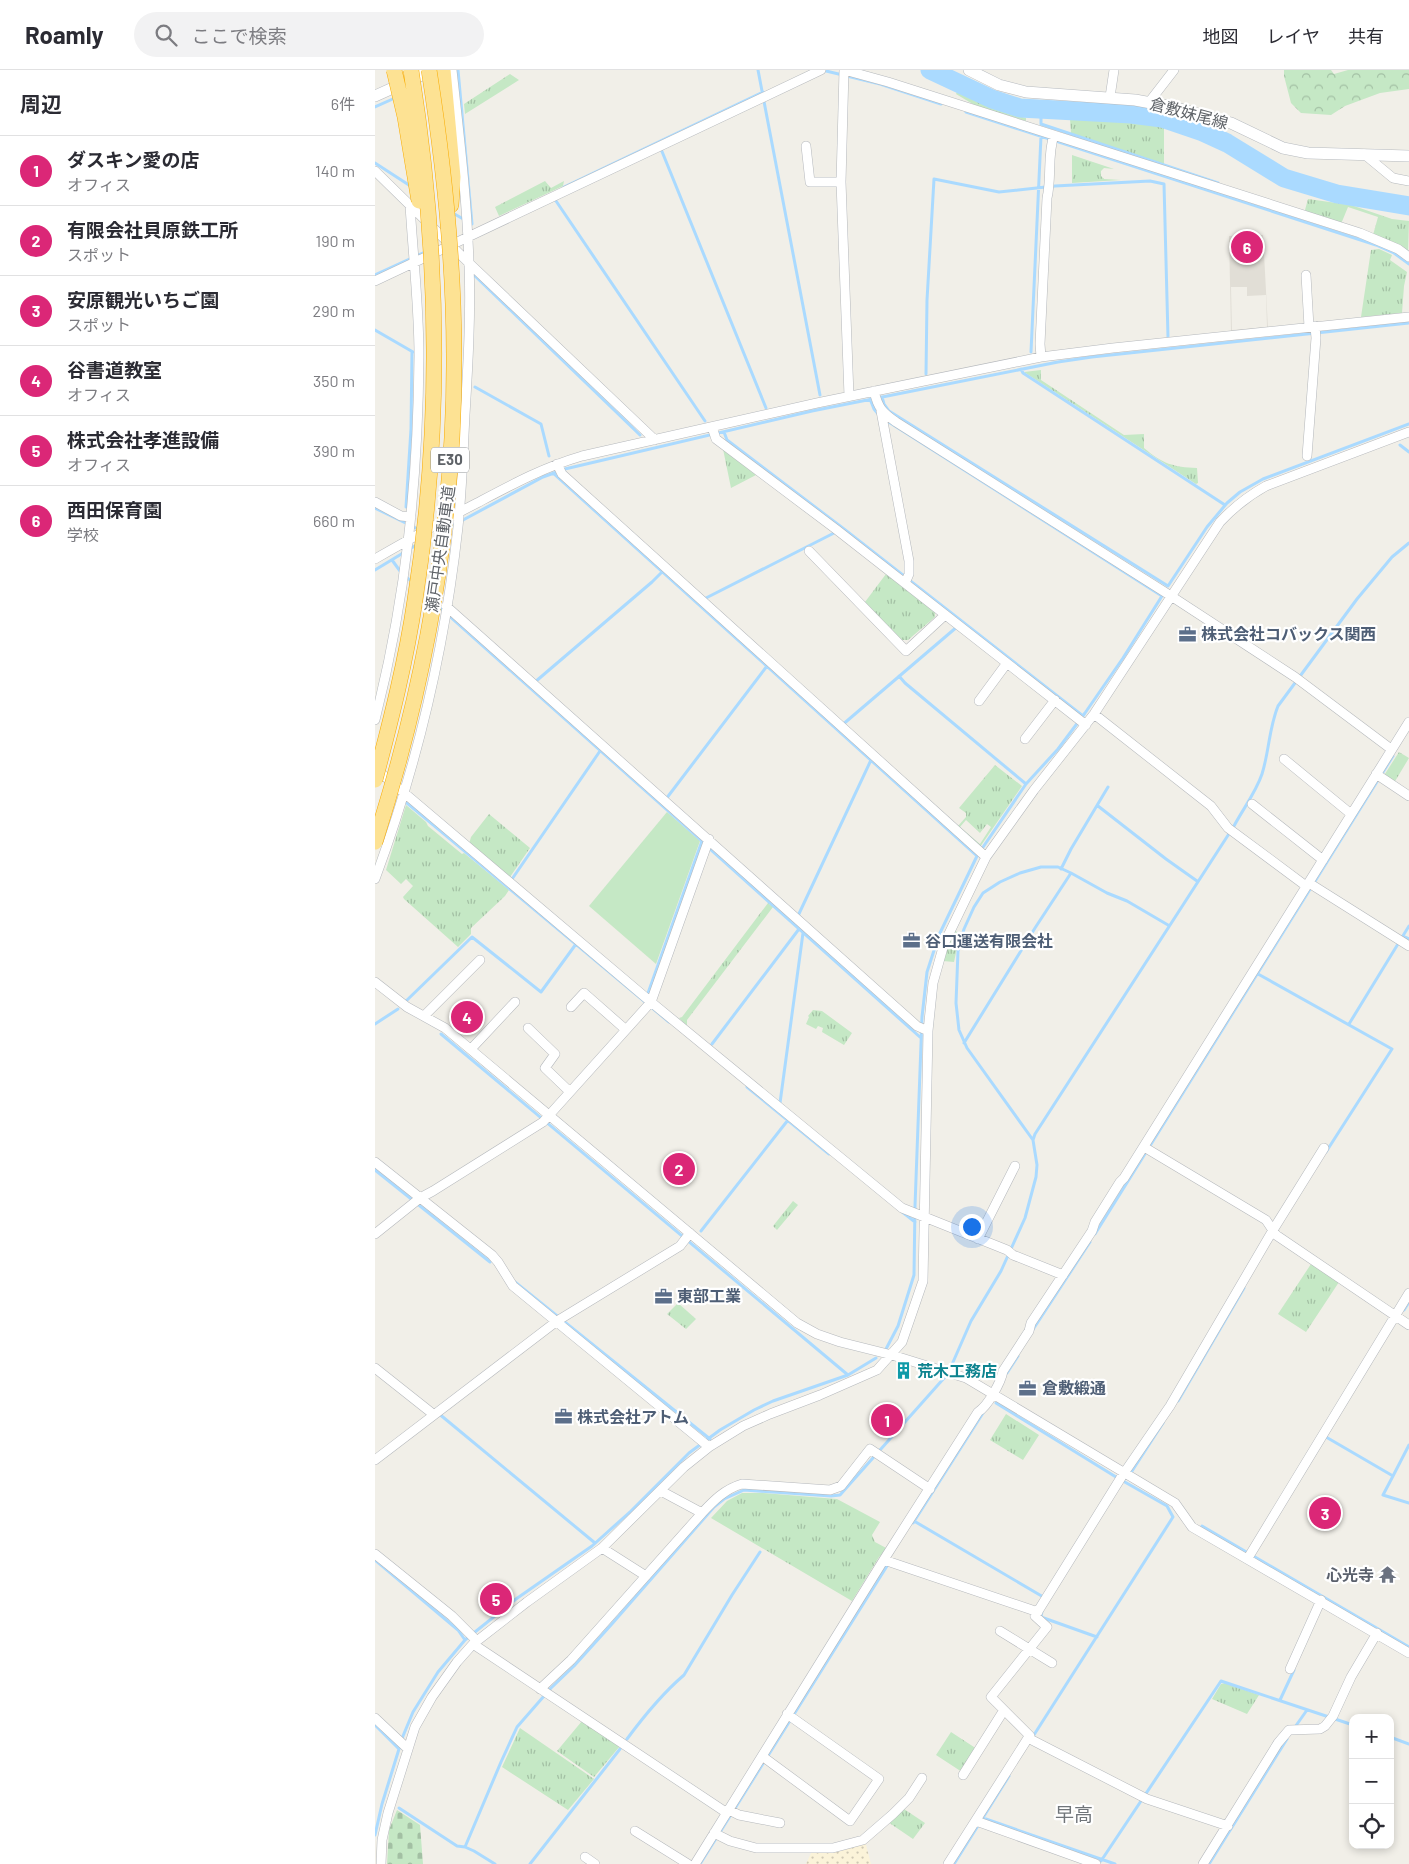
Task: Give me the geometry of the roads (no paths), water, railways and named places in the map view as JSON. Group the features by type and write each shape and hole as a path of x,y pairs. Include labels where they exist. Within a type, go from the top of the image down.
{"highway":[{"path":"394,70 405,116 425,238 436,357"},
{"name":"瀬戸中央自動車道","path":"375,780 404,661 420,565 430,479 436,357 431,229 424,157 411,70"},
{"name":"瀬戸中央自動車道","path":"375,842 408,731 422,666 443,537 449,478 454,356 449,239 429,70"},
{"path":"449,72 453,177 449,239"}],"main road":[{"path":"375,96 433,70"},
{"name":"倉敷妹尾線","path":"969,70 999,85 1026,92 1150,101 1231,123 1283,148 1308,153 1409,156"}],"street":[{"path":"1110,98 1114,70"},
{"path":"1150,101 1174,70"},
{"path":"375,282 449,239 468,236 818,71"},
{"path":"375,879 404,794 433,680 446,610 459,519 469,330 469,264 468,236 449,72"},
{"path":"849,396 841,182 844,72 888,82 1053,138 1360,233 1385,243 1409,257"},
{"path":"1041,357 1047,198 1053,138"},
{"path":"806,146 810,182 841,182"},
{"path":"1363,154 1393,178 1409,181"},
{"path":"375,171 449,239 469,264 655,440"},
{"path":"375,720 396,626 405,575 417,440 419,354 410,205"},
{"path":"1306,275 1312,327 1316,338 1307,456"},
{"path":"375,559 408,546 459,519 540,471 559,468 655,440 714,432 849,396 875,396 1041,357 1409,316"},
{"path":"875,396 881,411 909,561 909,574 905,583"},
{"path":"881,411 1299,679 1391,750"},
{"path":"714,432 1082,721"},
{"path":"381,1864 382,1840 403,1745 423,1711 473,1638 527,1602 601,1548 684,1468 706,1443 770,1414 877,1370 902,1342 923,1281 918,1215 924,1029 933,983 944,944 982,854 1034,790 1082,721 1094,714 1220,522 1238,504 1266,486 1409,432"},
{"path":"559,468 982,854"},
{"path":"375,502 411,522"},
{"path":"809,551 906,651 945,614"},
{"path":"446,610 534,684 924,1029"},
{"path":"979,701 1007,663"},
{"path":"1025,738 1055,700"},
{"path":"1094,714 1211,806 1230,830 1310,885 1403,942"},
{"path":"695,1864 884,1560 993,1393 1002,1378 1003,1371 1092,1231 1095,1222 1120,1182 1146,1149 1409,722"},
{"path":"1284,760 1351,814"},
{"path":"375,769 510,882 648,1002 902,1208 1063,1275"},
{"path":"1376,774 1409,796"},
{"path":"1252,804 1323,860"},
{"path":"375,1234 417,1200 546,1119 648,1002 709,839"},
{"path":"424,1016 480,960"},
{"path":"375,982 407,1007 445,1028 471,1049 546,1119 797,1323 817,1334 840,1342 892,1355 966,1378 993,1393 1122,1477 1175,1503 1192,1526 1250,1555 1409,1653"},
{"path":"571,1007 583,993 625,1029"},
{"path":"471,1049 515,1002"},
{"path":"528,1028 555,1054 545,1068 569,1092"},
{"path":"1228,1826 1144,1798 1031,1740 1030,1736 991,1697 1047,1627 1035,1616 1122,1477 1170,1406 1324,1148"},
{"path":"1146,1149 1266,1220 1275,1232 1409,1325"},
{"path":"375,1162 417,1200 492,1255 513,1286 560,1321 706,1443"},
{"path":"979,1239 1015,1166"},
{"path":"375,1460 435,1413 560,1321 680,1246 688,1236"},
{"path":"1250,1555 1398,1317 1409,1293"},
{"path":"375,1368 435,1413"},
{"path":"545,1692 571,1660 702,1513 717,1497 730,1489 742,1484 836,1489 841,1486 870,1449 929,1489"},
{"path":"661,1491 702,1513"},
{"path":"601,1548 646,1576"},
{"path":"375,1554 452,1616 473,1638 545,1692 728,1811 781,1823"},
{"path":"884,1560 1038,1612"},
{"path":"1290,1669 1321,1600"},
{"path":"1000,1631 1052,1663"},
{"path":"1203,1864 1278,1743 1289,1730 1320,1729 1332,1717 1351,1677 1377,1634"},
{"path":"963,1775 1004,1710"},
{"path":"762,1756 850,1821 879,1779 787,1714"},
{"path":"375,1718 403,1745"},
{"path":"948,1864 979,1822 1031,1740"},
{"path":"714,1833 730,1841 756,1848 833,1848 863,1840 909,1798 922,1778"},
{"path":"979,1822 1096,1864"},
{"path":"635,1831 688,1864"},
{"path":"585,1857 595,1864"}],"waterway":[{"path":"458,70 472,224"},
{"path":"758,70 820,395"},
{"path":"822,70 880,84 941,104"},
{"path":"930,70 992,99 1020,108 1131,114 1162,118 1203,132 1227,143 1284,178 1337,194 1409,206"},
{"path":"564,187 763,92"},
{"path":"375,107 395,98"},
{"path":"1041,109 1041,124 1218,183"},
{"path":"966,112 1376,245 1394,253 1409,264"},
{"path":"1031,352 1041,136"},
{"path":"661,149 766,408"},
{"path":"375,163 412,187"},
{"path":"926,374 927,300 934,179 999,192 1055,186 1150,181 1164,184 1168,337"},
{"path":"554,198 705,421"},
{"path":"451,212 465,220"},
{"path":"375,275 425,252"},
{"path":"474,275 640,435"},
{"path":"450,527 543,477 565,469 812,411 1058,362 1409,323"},
{"path":"375,330 413,352"},
{"path":"406,507 411,429 412,352"},
{"path":"1021,369 1023,373 1225,505"},
{"path":"475,387 541,424 549,456"},
{"path":"882,397 889,411 1168,586"},
{"path":"870,399 879,415"},
{"path":"884,419 1162,596"},
{"path":"1168,586 1207,527 1227,503 1240,492 1263,479 1409,424"},
{"path":"724,432 727,440 1083,716"},
{"path":"1400,445 1409,452"},
{"path":"553,473 977,856"},
{"path":"375,508 420,530"},
{"path":"704,599 836,532"},
{"path":"950,1369 971,1321 1001,1271 1025,1218 1036,1177 1037,1165 1033,1140 1035,1134 1253,794 1262,774 1278,706 1357,599 1392,557 1409,543"},
{"path":"375,570 418,544"},
{"path":"392,560 400,571 413,583"},
{"path":"535,682 663,571"},
{"path":"886,1349 898,1326 914,1275 922,1017 927,972 939,935 977,856 1026,784 1058,749 1085,713 1123,658 1162,596"},
{"path":"438,606 703,842"},
{"path":"841,726 958,626"},
{"path":"666,799 767,666"},
{"path":"899,676 1026,784"},
{"path":"510,882 600,751"},
{"path":"1095,1234 1393,756"},
{"path":"797,918 871,760"},
{"path":"1061,869 1108,787"},
{"path":"407,803 669,1022"},
{"path":"1098,806 1197,881"},
{"path":"647,996 702,841"},
{"path":"711,850 921,1038"},
{"path":"1033,1140 967,1048 959,1030 956,1003 958,951 964,929 974,907 983,893 1000,882 1020,873 1041,867 1058,867 1107,893 1127,901 1168,925"},
{"path":"964,1043 1071,873"},
{"path":"1349,1024 1409,926"},
{"path":"712,1044 799,929"},
{"path":"780,1103 803,933"},
{"path":"1403,936 1409,939"},
{"path":"405,1002 472,937 541,992 576,944"},
{"path":"1258,974 1392,1049 1326,1152"},
{"path":"375,1024 398,1009"},
{"path":"441,1034 848,1375"},
{"path":"747,1087 829,1154"},
{"path":"701,1231 788,1120"},
{"path":"375,1170 490,1262"},
{"path":"901,1211 915,1222"},
{"path":"1032,1331 1090,1242"},
{"path":"515,1282 710,1439"},
{"path":"1178,1401 1244,1288"},
{"path":"1404,1310 1409,1302"},
{"path":"1007,1373 1018,1356"},
{"path":"375,1835 382,1804 403,1736 413,1712 438,1672 465,1640 516,1599 592,1546 631,1511 689,1453 720,1430 773,1401 848,1375 876,1358"},
{"path":"495,1864 465,1847 517,1727 611,1625 714,1507 724,1499 744,1490 840,1495 945,1377"},
{"path":"996,1403 1167,1506 1173,1517 1032,1738"},
{"path":"438,1413 595,1543"},
{"path":"913,1523 983,1413"},
{"path":"1132,1471 1163,1423"},
{"path":"1326,1437 1393,1476 1383,1495 1409,1503"},
{"path":"1393,1476 1409,1445"},
{"path":"914,1521 1045,1598"},
{"path":"1202,1526 1409,1647"},
{"path":"627,1739 654,1705 684,1675 760,1552"},
{"path":"375,1560 458,1630 465,1640"},
{"path":"700,1864 887,1566"},
{"path":"1042,1611 1041,1617 1097,1637"},
{"path":"1280,1700 1294,1670"},
{"path":"1101,1861 1221,1681 1349,1724"},
{"path":"1295,1727 1307,1710"},
{"path":"375,1725 399,1749"},
{"path":"1394,1738 1409,1744"},
{"path":"1209,1864 1287,1739"},
{"path":"530,1864 620,1749"},
{"path":"954,1864 1009,1776"},
{"path":"399,1808 457,1846 465,1847"},
{"path":"983,1818 1115,1864"}],"place":[{"name":"西田保育園","path":"1247,247"},
{"name":"株式会社コバックス関西","path":"1187,634"},
{"name":"谷口運送有限会社","path":"911,941"},
{"name":"谷書道教室","path":"467,1017"},
{"name":"有限会社貝原鉄工所","path":"679,1169"},
{"name":"東部工業","path":"663,1296"},
{"name":"荒木工務店","path":"903,1371"},
{"name":"倉敷緞通","path":"1028,1388"},
{"name":"株式会社アトム","path":"563,1417"},
{"name":"ダスキン愛の店","path":"887,1420"},
{"name":"安原観光いちご園","path":"1325,1513"},
{"name":"心光寺","path":"1388,1575"},
{"name":"株式会社孝進設備","path":"496,1599"}],"district":[{"name":"早高","path":"1074,1814"}]}
